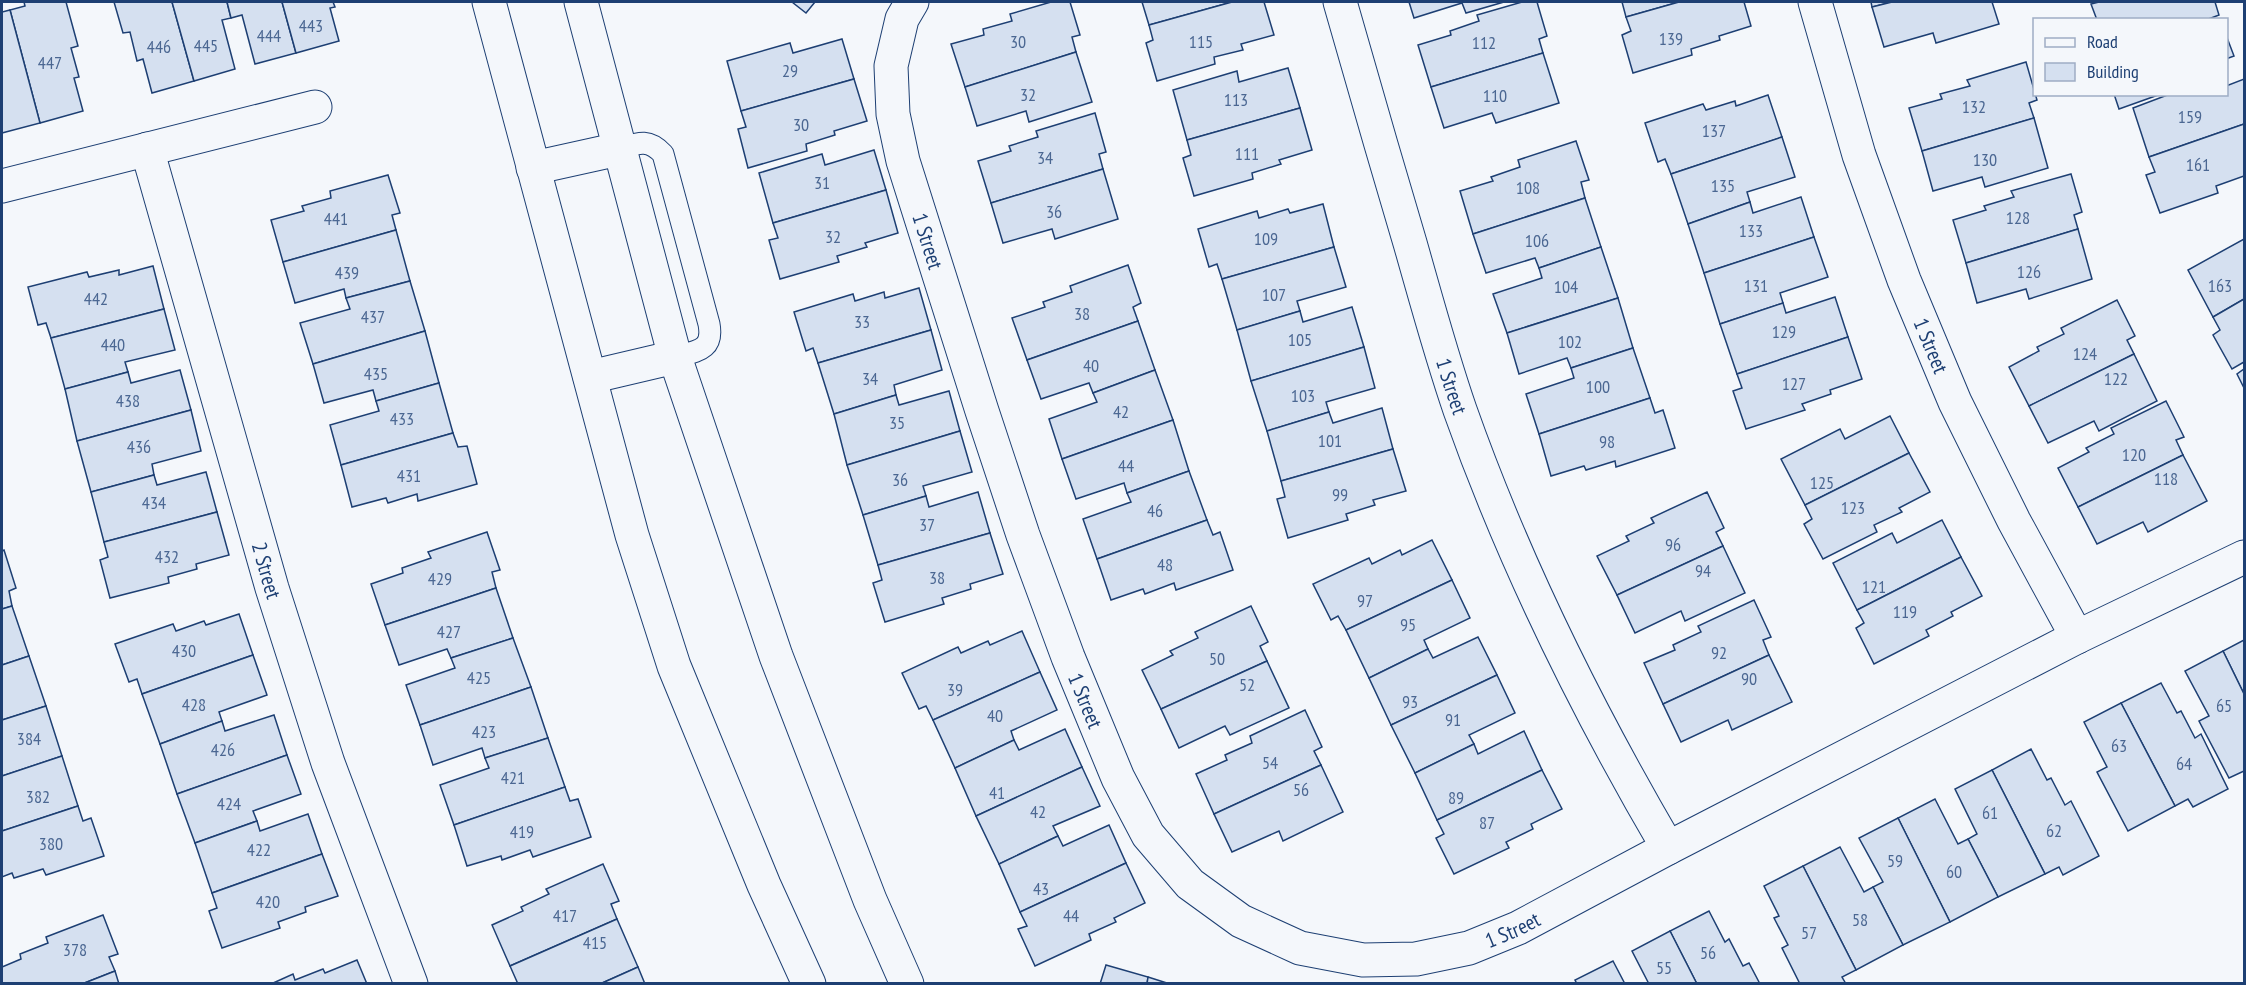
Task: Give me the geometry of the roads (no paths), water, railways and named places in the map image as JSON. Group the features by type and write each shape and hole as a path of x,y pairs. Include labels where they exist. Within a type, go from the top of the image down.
{"street":[{"path":"489,2 632,535 674,666 764,885 809,984"},
{"path":"581,2 675,357 776,656 870,900 907,984"},
{"name":"1 Street","path":"912,2 902,19 891,66 893,114 903,161 941,286 1023,535 1068,657 1118,778 1148,835 1190,884 1241,921 1300,948 1363,960 1416,959 1468,948 1518,928 2077,637 2244,557"},
{"name":"1 Street","path":"1340,2 1460,410 1533,590 1574,678 1619,764 1668,848"},
{"name":"1 Street","path":"1815,2 1859,155 1904,280 1965,422 2014,521 2077,637"},
{"path":"2,186 315,107"},
{"name":"2 Street","path":"147,149 275,599 328,763 411,984"},
{"path":"533,168 619,149"},
{"path":"590,377 675,357"}]}
